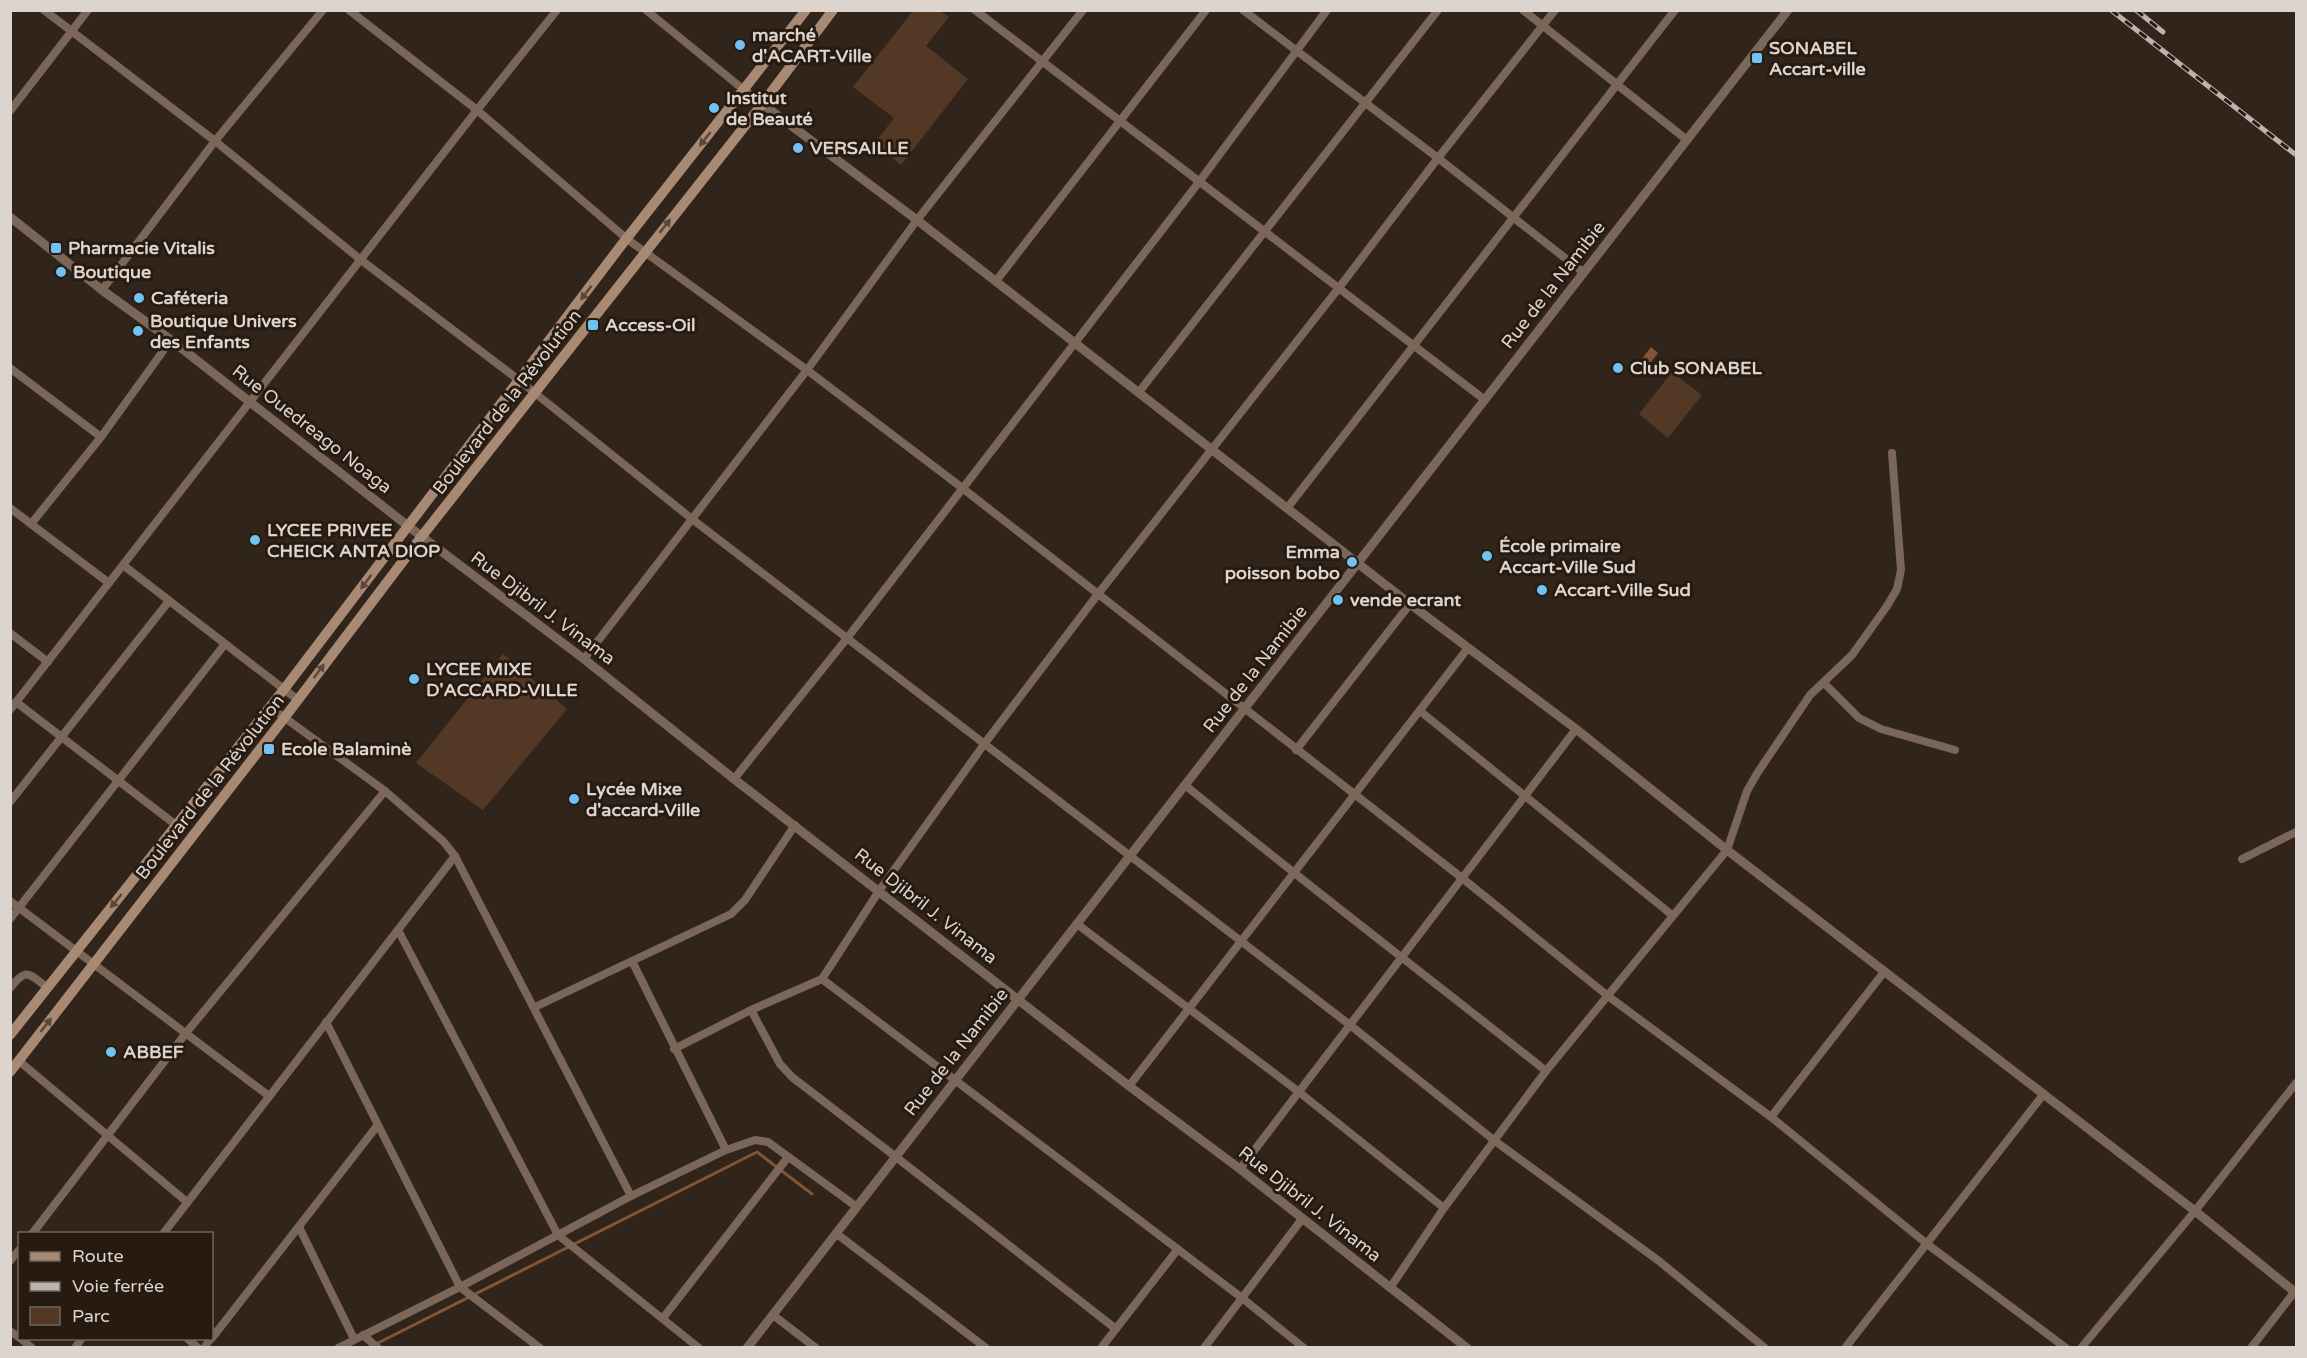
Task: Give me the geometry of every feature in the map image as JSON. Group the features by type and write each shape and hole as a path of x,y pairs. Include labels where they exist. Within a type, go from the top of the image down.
{"main road":[{"name":"Boulevard de la Révolution","path":"10,1035 285,688 627,239 806,10"},
{"name":"Boulevard de la Révolution","path":"10,1071 285,717 422,536 763,104 833,10"}],"street":[{"path":"44,10 215,141 361,260 536,393 692,519 1350,1025 1496,1141 1659,1261 1765,1347"},
{"path":"10,111 88,10"},
{"path":"102,291 215,141 323,10"},
{"path":"349,10 477,110 627,239 807,370 961,487 1462,878 1608,996 1771,1117 1927,1244 2066,1347"},
{"path":"10,710 557,10"},
{"path":"646,10 744,90 917,220 1410,604 1576,729 1727,850 2195,1211 2296,1292 2251,1347"},
{"path":"975,10 1485,400"},
{"path":"584,659 807,370 917,220 1083,10"},
{"path":"996,281 1206,10"},
{"path":"1243,10 1438,158 1584,273"},
{"path":"734,778 848,637 961,487 1199,182 1327,10"},
{"path":"1139,392 1438,10"},
{"path":"1523,10 1687,140"},
{"path":"674,1049 750,1010 822,979 879,891 985,743 1098,594 1555,10"},
{"path":"1288,507 1675,10"},
{"name":"Rue de la Namibie","path":"747,1347 1788,10"},
{"name":"Rue Ouedreago Noaga","path":"10,217 102,291 171,340 422,536"},
{"path":"31,524 101,437 171,340"},
{"path":"10,368 101,437"},
{"path":"1390,1288 1444,1208 1546,1071 1727,850 1747,792 1801,707 1810,695 1852,655 1897,589 1900,562 1892,453"},
{"path":"10,508 109,583"},
{"name":"Rue Djibril J. Vinama","path":"422,536 584,659 1129,1086 1240,1169 1467,1347"},
{"path":"123,565 298,700"},
{"path":"10,802 169,601"},
{"path":"1296,750 1410,604"},
{"path":"10,633 48,662"},
{"path":"10,919 225,644"},
{"path":"1129,1086 1468,648"},
{"path":"1824,683 1859,718 1881,729 1955,750"},
{"path":"16,702 176,825"},
{"path":"270,707 385,791 443,841 455,856 631,1196"},
{"path":"1420,711 1672,915"},
{"path":"1240,1169 1576,729"},
{"path":"1185,785 1293,874 1403,956 1546,1071"},
{"path":"33,1232 186,1034 385,791"},
{"path":"535,1007 731,914 745,900 795,825"},
{"path":"2242,859 2296,832"},
{"path":"164,1232 455,856"},
{"path":"10,901 269,1096"},
{"path":"1077,924 1299,1092 1444,1208"},
{"path":"398,930 558,1235 699,1347"},
{"path":"632,961 726,1150"},
{"path":"1771,1117 1884,972"},
{"path":"10,988 25,973 48,988"},
{"path":"822,979 1304,1347"},
{"path":"750,1010 780,1064 792,1077 1116,1329"},
{"path":"326,1022 460,1287 540,1347"},
{"path":"19,1061 187,1202"},
{"path":"2081,1347 2195,1211 2296,1083"},
{"path":"1845,1347 2043,1095"},
{"path":"213,1336 377,1126"},
{"path":"338,1347 460,1287 631,1196 726,1150 755,1140 768,1142 857,1207"},
{"path":"663,1318 788,1157"},
{"path":"1204,1347 1302,1219"},
{"path":"300,1227 354,1339"},
{"path":"837,1234 986,1347"},
{"path":"1101,1347 1178,1249"},
{"path":"773,1315 816,1347"},
{"path":"363,1335 378,1347"}],"green space":[{"path":"913,11 940,11 949,17 926,46 968,79 901,165 874,144 894,118 853,87"},
{"path":"1672,372 1702,395 1668,438 1639,414"},
{"path":"503,654 567,709 483,810 416,763"}],"shaded area":[{"path":"1651,347 1658,353 1645,370 1637,365"}],"waterway":[{"path":"368,1348 757,1152 812,1194"}],"railway":[{"path":"2111,10 2296,155"},
{"path":"2136,10 2163,32"}],"place":[{"name":"marché d'ACART-Ville","path":"740,45"},
{"name":"SONABEL Accart-ville","path":"1757,58"},
{"name":"Institut de Beauté","path":"714,108"},
{"name":"VERSAILLE","path":"798,148"},
{"name":"Pharmacie Vitalis","path":"56,248"},
{"name":"Boutique","path":"61,272"},
{"name":"Caféteria","path":"139,298"},
{"name":"Access-Oil","path":"593,325"},
{"name":"Boutique Univers des Enfants","path":"138,331"},
{"name":"Club SONABEL","path":"1618,368"},
{"name":"LYCEE PRIVEE CHEICK ANTA DIOP","path":"255,540"},
{"name":"École primaire Accart-Ville Sud","path":"1487,556"},
{"name":"Emma poisson bobo","path":"1352,562"},
{"name":"Accart-Ville Sud","path":"1542,590"},
{"name":"vende ecrant","path":"1338,600"},
{"name":"LYCEE MIXE D'ACCARD-VILLE","path":"414,679"},
{"name":"Ecole Balaminè","path":"269,749"},
{"name":"Lycée Mixe d'accard-Ville","path":"574,799"},
{"name":"ABBEF","path":"111,1052"}]}
